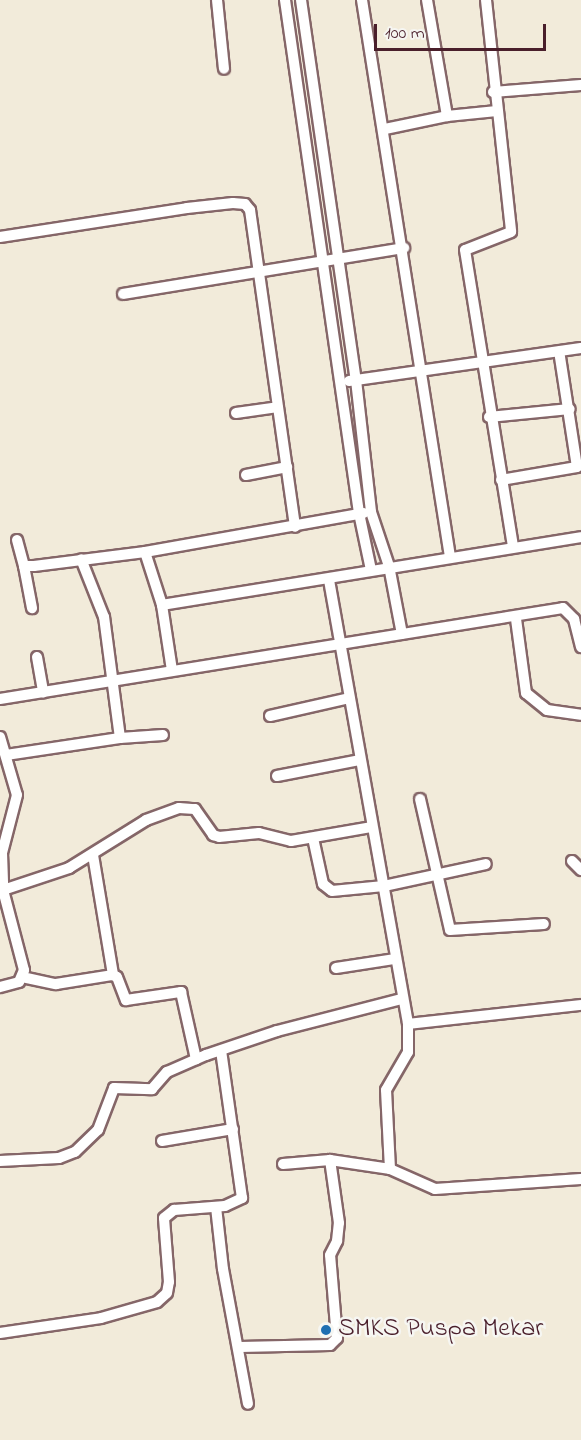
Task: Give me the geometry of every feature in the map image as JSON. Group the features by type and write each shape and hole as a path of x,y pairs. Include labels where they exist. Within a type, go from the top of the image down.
{"street":[{"path":"217,0 224,69"},
{"path":"285,0 307,101 356,380 371,570"},
{"path":"301,0 307,101 340,382 365,513 389,566 402,634"},
{"path":"362,0 404,248 450,557"},
{"path":"427,0 447,116"},
{"path":"486,0 493,92 511,232 465,250 480,362 513,546"},
{"path":"493,92 581,86"},
{"path":"385,129 447,116 496,111"},
{"path":"0,237 123,215 245,204 250,210 262,269 295,527"},
{"path":"123,294 262,269 336,260 404,248"},
{"path":"340,382 422,373 480,362 581,348"},
{"path":"501,480 577,467 570,409 559,351"},
{"path":"236,413 278,407"},
{"path":"489,417 570,409"},
{"path":"246,475 287,467"},
{"path":"24,567 145,552 365,513"},
{"path":"162,605 329,579 389,566 581,537"},
{"path":"17,540 32,608"},
{"path":"145,552 162,605 172,670"},
{"path":"81,559 104,617 120,738"},
{"path":"329,579 371,827 384,886 408,1024 408,1052 386,1090 390,1170"},
{"path":"0,699 402,634 516,619 563,608 574,619 581,647"},
{"path":"516,619 526,693 555,714 581,715"},
{"path":"37,657 43,692"},
{"path":"270,716 349,698"},
{"path":"6,755 120,738 163,735"},
{"path":"0,737 17,795 2,853 1,891 22,977"},
{"path":"277,776 360,760"},
{"path":"420,799 450,930 544,924"},
{"path":"1,891 69,868 146,820 179,808 195,809 213,836 219,837 259,833 291,841 371,827"},
{"path":"313,838 327,890 384,886 486,864"},
{"path":"93,855 113,975 126,1000 182,992 196,1059"},
{"path":"572,861 581,870"},
{"path":"336,968 395,959"},
{"path":"22,977 56,984 113,975"},
{"path":"0,987 13,986 22,977"},
{"path":"0,1161 59,1158 75,1152 98,1131 111,1090 152,1089 167,1072 196,1059 277,1031 402,999"},
{"path":"408,1024 581,1005"},
{"path":"0,1334 101,1318 157,1302 167,1293 170,1282 164,1218 174,1210 216,1207 238,1202 244,1191 222,1050"},
{"path":"162,1141 233,1129"},
{"path":"240,1347 330,1345 337,1338 330,1255 337,1241 339,1223 330,1160"},
{"path":"283,1164 330,1160 390,1170 435,1189 581,1179"},
{"path":"216,1207 223,1269 240,1347 248,1404"}],"place":[{"name":"SMKS Puspa Mekar","path":"326,1330"}]}
